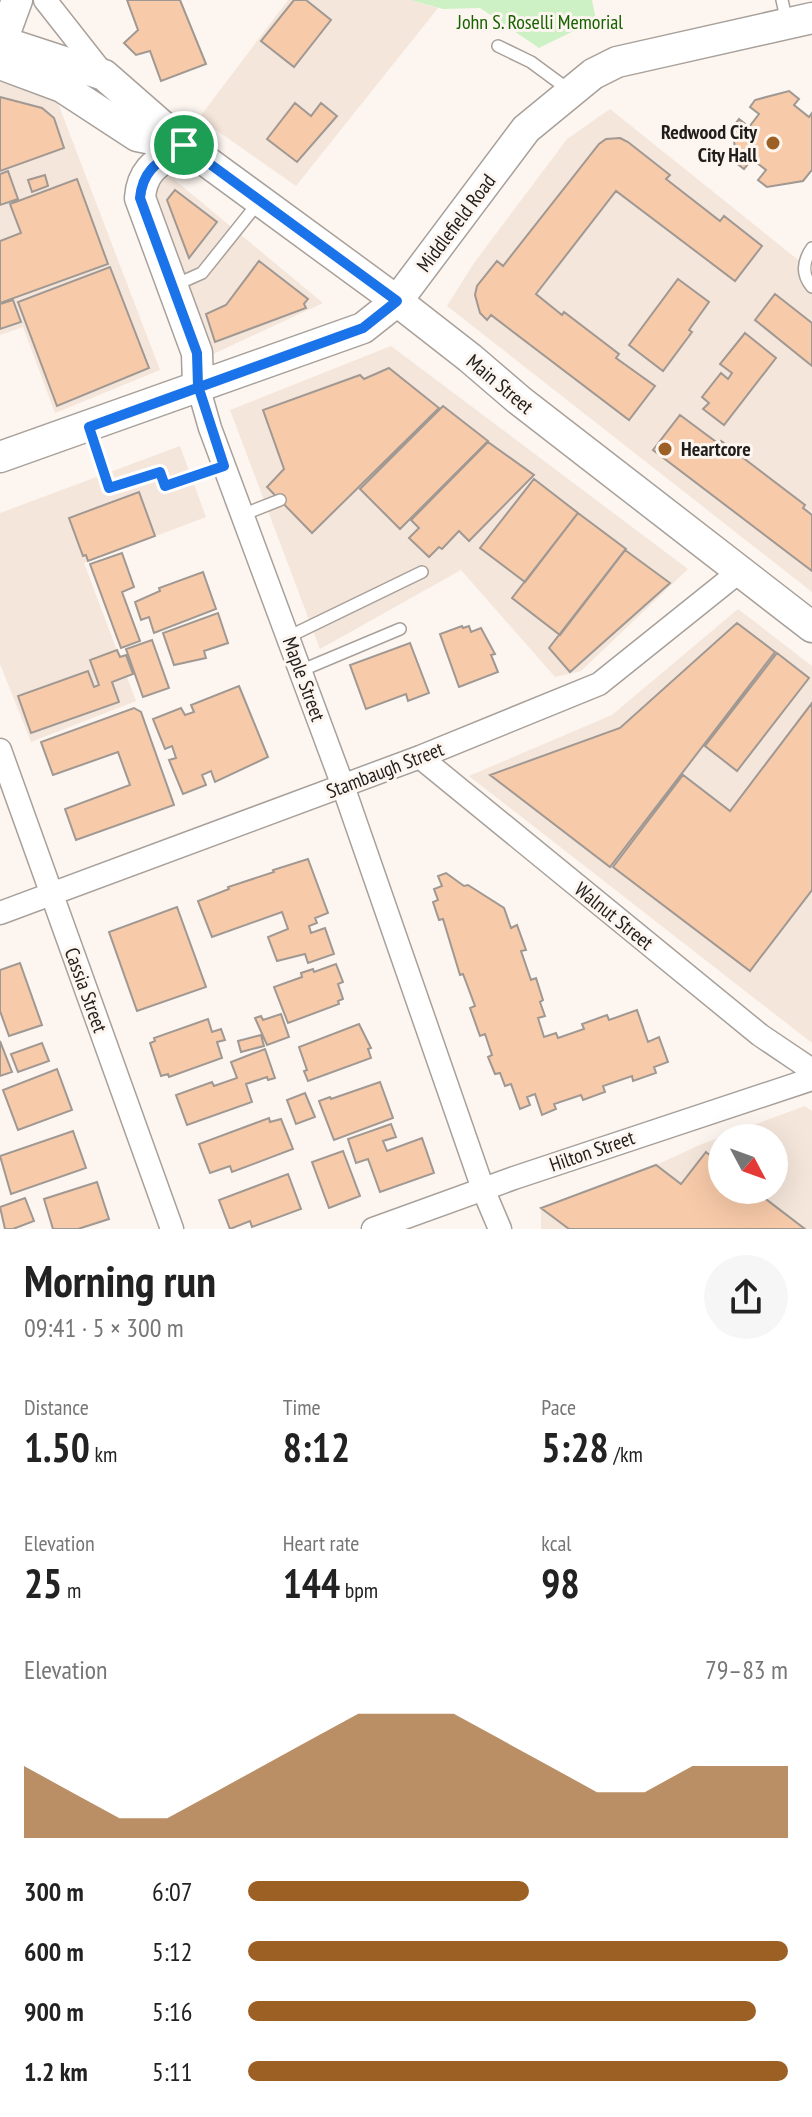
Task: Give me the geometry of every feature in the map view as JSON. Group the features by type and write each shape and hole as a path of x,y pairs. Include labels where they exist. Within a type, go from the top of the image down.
{"street":[{"path":"0,35 6,30 17,0"},
{"path":"45,0 104,75"},
{"name":"Middlefield Road","path":"0,457 363,328 397,301 526,129 569,91 617,62 794,14"},
{"name":"Main Street","path":"0,41 104,75 184,145 397,301 519,400 812,627"},
{"name":"Main Street","path":"0,64 62,87 137,136 184,145"},
{"name":"Maple Street","path":"184,145 152,166 141,181 140,198 197,353 198,386 224,466 343,786 483,1189 500,1229"},
{"name":"Stambaugh Street","path":"0,913 420,757 599,684 740,571"},
{"name":"Cassia Street","path":"0,750 172,1229"},
{"name":"Walnut Street","path":"420,757 760,1035 812,1070"},
{"name":"Hilton Street","path":"373,1229 812,1079"}],"lane":[{"path":"498,46 531,62 569,91"},
{"path":"173,286 202,273 260,199"},
{"path":"812,248 804,265 812,287"},
{"path":"89,427 109,488 160,472 165,486 224,466"},
{"path":"242,515 280,500"},
{"path":"288,637 422,572"},
{"path":"300,671 400,629"}],"shaded area":[{"path":"288,0 410,0 438,8 296,186 199,118"},
{"path":"0,82 56,98 160,370 55,413 23,327 0,335"},
{"path":"610,109 812,271 812,592 447,306 474,263 567,139"},
{"path":"170,176 323,303 211,355 152,195 161,181"},
{"path":"391,346 688,569 581,671 555,677 461,570 320,649 230,410"},
{"path":"180,446 206,517 84,563 136,701 31,742 0,664 0,513"},
{"path":"738,609 812,666 812,1043 469,776 612,715"},
{"path":"805,1106 812,1111 812,1229 541,1229 541,1208 656,1165 708,1142 708,1204 788,1204 788,1124 756,1124"}],"green space":[{"name":"John S. Roselli Memorial","path":"410,0 592,0 596,20 539,48 480,8 443,9"}],"building":[{"path":"127,0 180,0 206,64 161,81 150,51 136,55 124,43 138,30"},
{"path":"294,0 306,0 331,20 294,67 261,41"},
{"name":"Redwood City City Hall","path":"789,91 799,99 794,105 809,117 812,113 812,170 803,181 767,187 758,180 766,170 752,159 744,169 736,163 733,127 739,119 749,127 759,114 750,107 755,100"},
{"path":"0,97 42,108 54,118 64,148 0,171"},
{"path":"295,103 311,116 321,103 337,116 297,162 267,139"},
{"path":"620,138 670,175 666,179 720,221 724,216 762,246 735,281 616,191 536,294 619,354 616,358 655,386 629,420 491,315 487,320 480,313 475,295 477,286 497,261 503,266 599,144 606,139"},
{"path":"8,171 18,199 0,205 0,174"},
{"path":"45,175 48,186 32,192 28,180"},
{"path":"77,179 108,264 0,303 0,241 21,233 10,204"},
{"path":"175,190 217,222 189,258 167,200"},
{"path":"259,261 308,299 304,304 306,308 215,342 206,314 226,305"},
{"path":"110,267 149,368 57,406 18,302"},
{"path":"678,279 709,302 689,330 692,332 663,371 629,345"},
{"path":"775,294 812,323 812,366 755,320"},
{"path":"13,300 21,322 0,329 0,304"},
{"path":"745,333 776,358 724,425 703,409 709,403 702,397 721,373 728,379 732,373 720,364"},
{"path":"389,368 439,408 312,533 267,487 284,469 263,410 360,375 364,379"},
{"path":"443,406 488,441 400,529 360,489"},
{"path":"680,415 719,444 721,441 805,505 803,508 812,515 812,571 653,450"},
{"path":"488,442 534,475 469,541 459,531 442,549 439,547 429,557 409,538 419,528 411,520"},
{"path":"534,479 578,513 525,582 480,548"},
{"path":"139,492 155,536 88,561 86,555 83,556 69,518"},
{"path":"578,513 626,549 560,635 512,598"},
{"path":"625,550 670,583 570,672 549,648"},
{"path":"122,553 134,587 122,592 140,641 121,648 90,564"},
{"path":"203,572 216,609 154,633 149,617 141,620 135,602 160,591 159,588"},
{"path":"218,613 228,643 204,651 206,658 174,665 163,633"},
{"path":"737,623 775,652 610,867 490,775 620,728"},
{"path":"469,626 471,632 481,628 495,654 491,655 498,672 459,687 440,634"},
{"path":"152,640 169,688 143,697 126,649"},
{"path":"410,643 429,693 408,701 406,694 366,709 350,665"},
{"path":"117,650 120,657 126,655 133,674 112,682 119,702 31,733 18,696 88,671 94,687 99,685 90,660"},
{"path":"777,653 809,678 737,771 705,746"},
{"path":"239,686 268,757 215,782 211,771 202,775 206,785 183,794 169,760 176,758 172,746 165,749 153,719 181,708 185,715 194,712 191,705"},
{"path":"812,703 812,890 750,971 613,867 683,775 730,811"},
{"path":"134,708 141,712 174,805 76,840 65,809 130,785 118,752 53,775 41,742"},
{"path":"308,859 328,913 315,918 317,923 309,926 311,933 325,928 334,954 308,963 305,954 277,961 268,937 288,929 282,912 212,937 198,901"},
{"path":"446,873 504,908 511,928 517,925 526,950 521,951 531,980 536,978 543,1000 540,1002 545,1016 538,1018 544,1037 556,1033 558,1038 584,1029 582,1024 607,1015 609,1020 637,1010 648,1042 659,1037 668,1062 654,1067 656,1073 633,1081 632,1076 603,1086 605,1092 583,1100 581,1095 554,1104 556,1109 542,1115 535,1094 527,1097 530,1105 520,1109 511,1084 505,1086 500,1073 495,1074 488,1057 492,1055 485,1034 480,1036 470,1008 475,1006 463,974 460,975 443,919 439,920 433,902 438,900 434,889 442,886 438,876"},
{"path":"177,907 206,987 137,1011 109,932"},
{"path":"20,963 42,1025 9,1036 0,1011 0,970"},
{"path":"336,964 343,982 338,984 343,999 338,1001 339,1004 288,1023 274,987 302,977 301,973"},
{"path":"281,1014 289,1037 267,1045 255,1018 261,1016 263,1020"},
{"path":"208,1019 212,1032 221,1029 225,1040 217,1042 222,1058 169,1077 168,1074 161,1076 150,1043 155,1041 154,1038"},
{"path":"359,1024 371,1048 368,1049 371,1058 308,1081 299,1047"},
{"path":"261,1035 264,1046 241,1052 238,1041"},
{"path":"0,1041 12,1072 0,1076"},
{"path":"42,1043 49,1061 18,1072 11,1054"},
{"path":"265,1049 275,1078 268,1080 267,1077 246,1084 252,1102 187,1125 176,1095 212,1082 214,1086 237,1078 231,1062"},
{"path":"57,1069 72,1110 18,1130 3,1090"},
{"path":"380,1082 393,1118 334,1140 319,1101"},
{"path":"305,1093 315,1117 296,1124 287,1100"},
{"path":"269,1118 270,1122 281,1119 293,1149 232,1172 230,1166 210,1173 199,1144"},
{"path":"391,1124 396,1137 383,1141 387,1151 422,1138 434,1173 380,1192 368,1159 356,1163 348,1139"},
{"path":"73,1131 86,1168 11,1194 0,1156"},
{"path":"343,1151 360,1196 329,1208 312,1162"},
{"path":"706,1152 708,1204 772,1204 805,1229 569,1229 541,1208 656,1165 681,1184"},
{"path":"288,1174 301,1209 252,1227 250,1221 230,1229 219,1200"},
{"path":"97,1182 109,1219 78,1229 53,1229 44,1199"},
{"path":"25,1198 34,1221 5,1229 0,1207"}],"place":[{"name":"Redwood City City Hall","path":"773,143"},
{"name":"Heartcore","path":"665,449"}],"route":[{"path":"184,145 152,166 141,181 140,198 197,353 198,386 224,466 165,486 160,472 109,488 89,427 198,386 363,328 397,301 184,145"}]}
